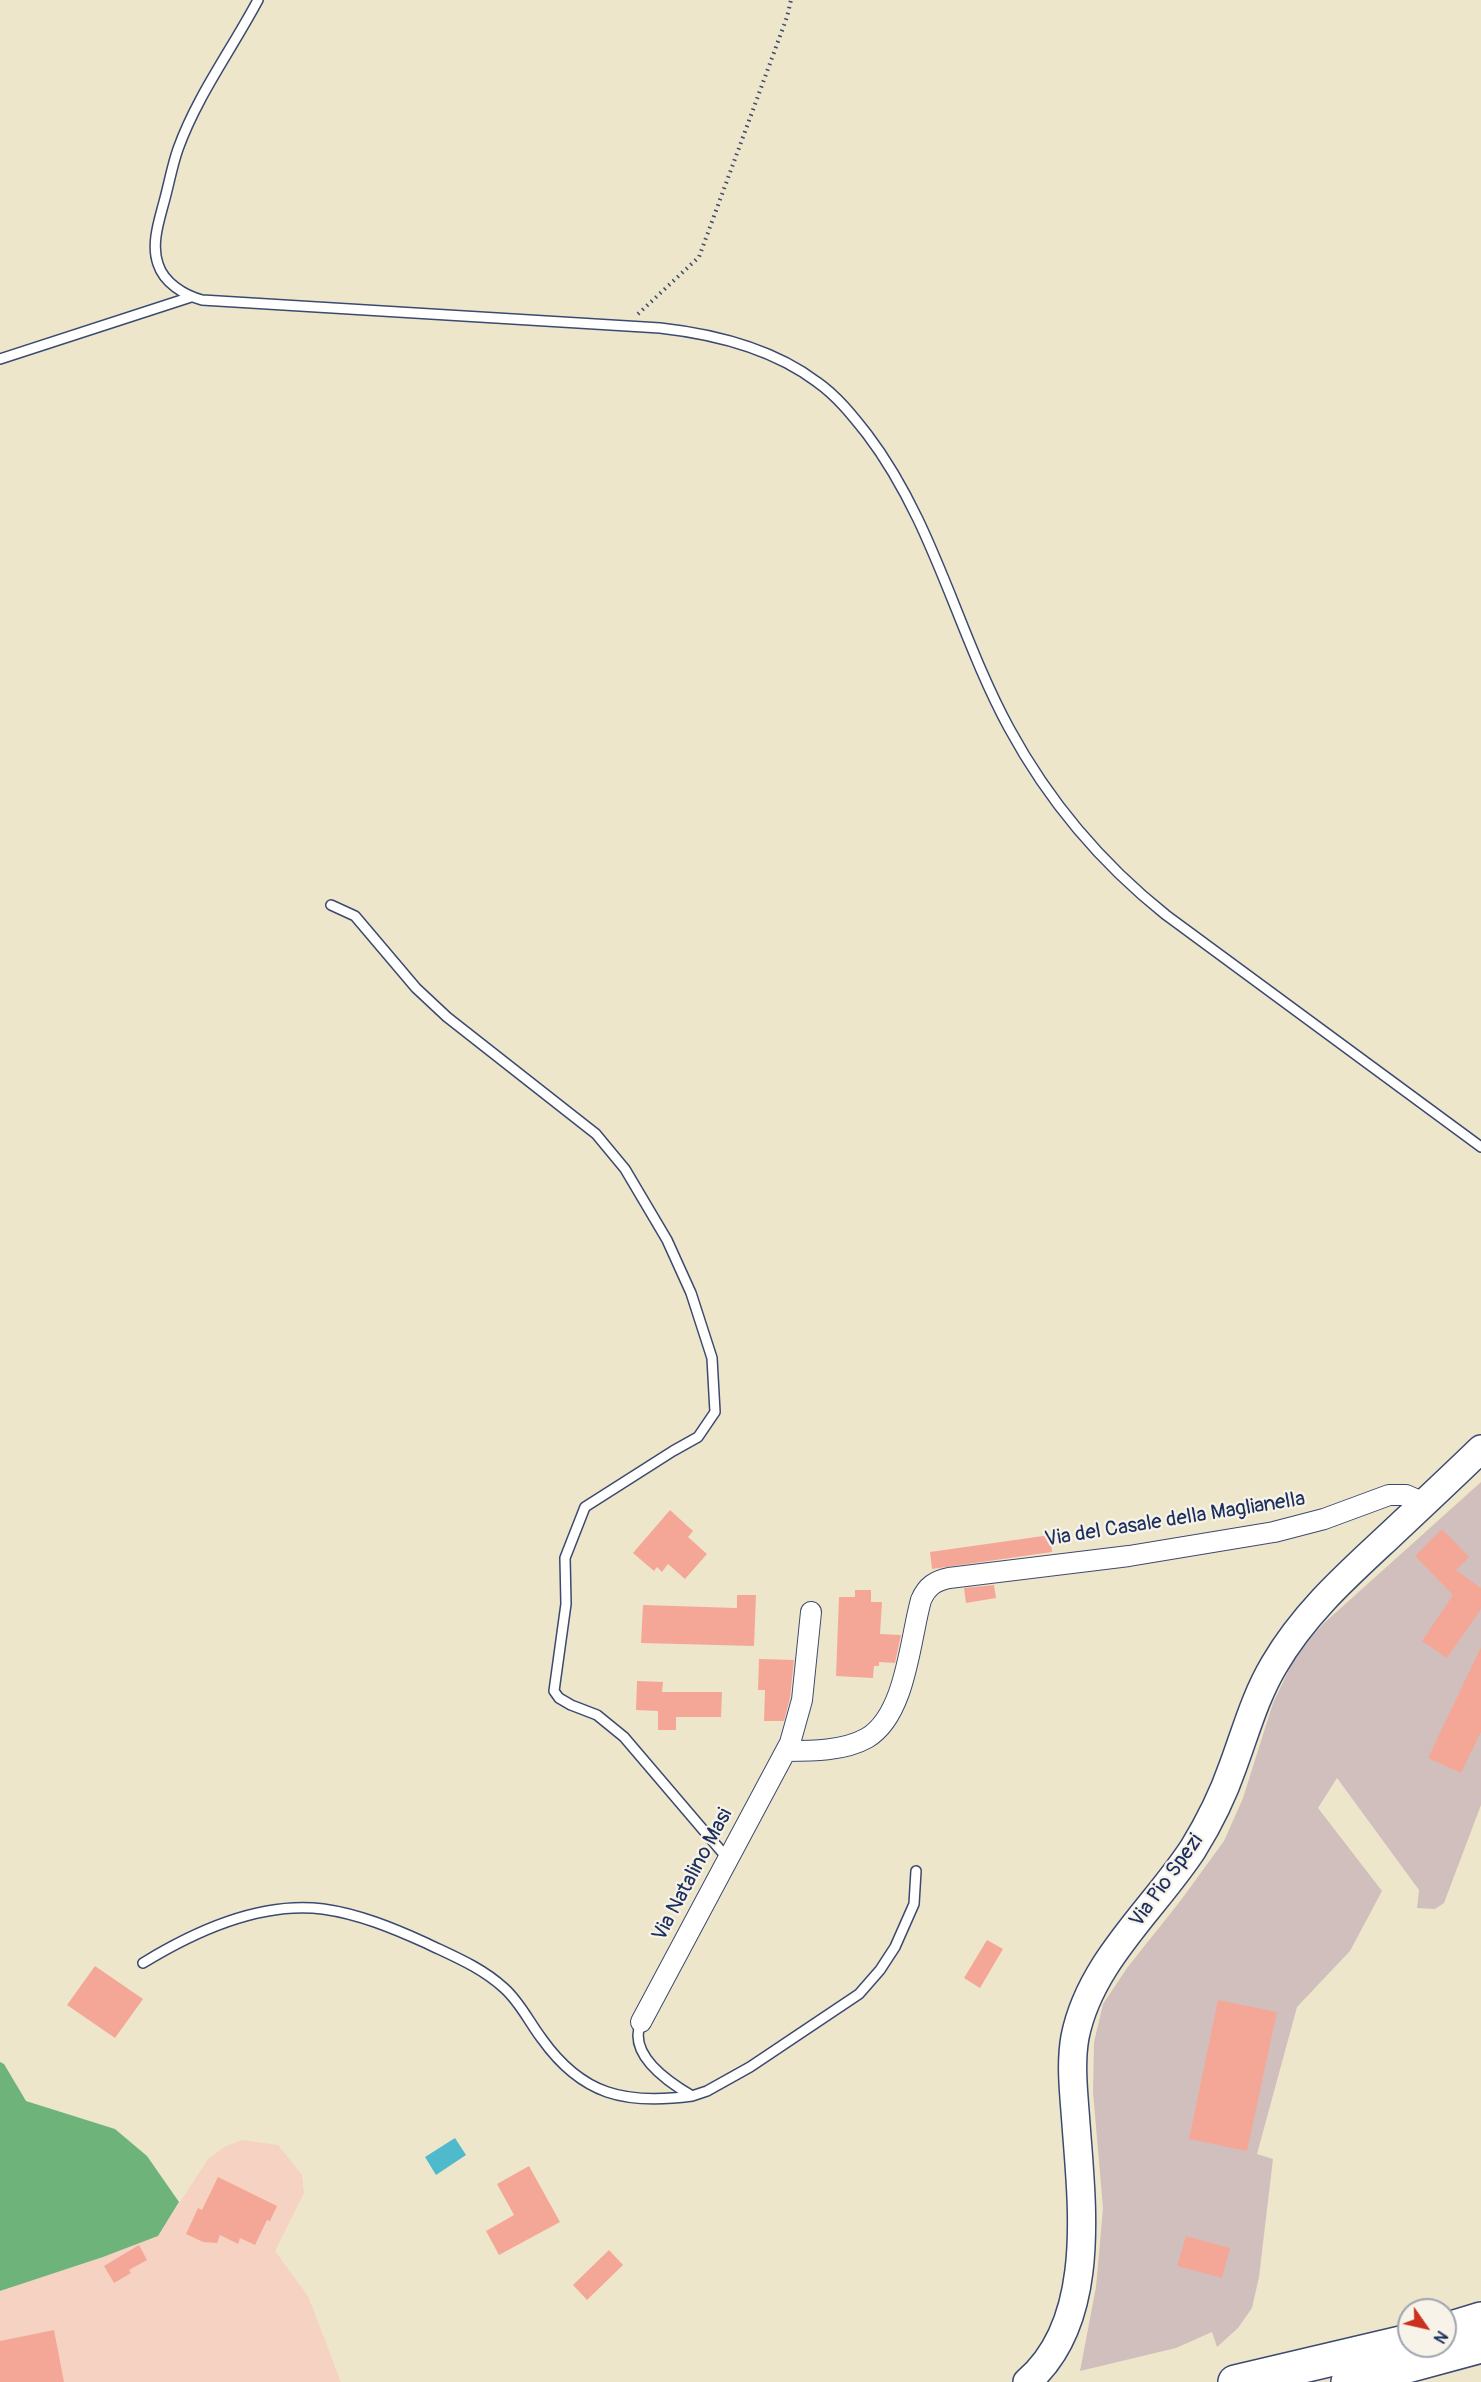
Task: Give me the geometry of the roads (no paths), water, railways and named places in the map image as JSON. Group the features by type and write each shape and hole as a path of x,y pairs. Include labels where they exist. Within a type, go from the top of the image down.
{"highway":[{"path":"1457,2326 1481,2319"},
{"path":"1235,2382 1397,2344"},
{"path":"1348,2382 1481,2346"}],"street":[{"name":"Via Pio Spezi","path":"1027,2382 1045,2362 1062,2332 1078,2282 1082,2215 1073,2058 1077,2030 1087,2000 1116,1951 1175,1874 1207,1825 1231,1773 1258,1693 1287,1643 1333,1589 1481,1449"},
{"name":"Via del Casale della Maglianella","path":"786,1751 815,1750 852,1744 872,1735 883,1724 899,1690 921,1600 930,1586 950,1578 1129,1556 1274,1532 1324,1519 1389,1495 1406,1495 1415,1499 1421,1506"},
{"name":"Via Natalino Masi","path":"641,2022 786,1751 802,1700 811,1612"}],"lane":[{"path":"258,0 212,78 179,148 155,243 157,264 166,279 191,297 202,300 696,332 746,346 789,364 817,382 840,402 881,453 904,491 928,537 978,663 1014,737 1038,777 1095,849 1122,877 1166,915 1481,1147"},
{"path":"0,359 191,297"},
{"path":"331,905 355,916 416,988 447,1017 596,1134 631,1179 667,1240 691,1293 712,1358 715,1412 698,1437 673,1450 585,1507 565,1558 566,1604 554,1691 559,1698 571,1705 597,1715 624,1737 728,1859"},
{"path":"143,1963 194,1936 253,1915 301,1908 347,1914 376,1922 413,1937 494,1979 514,1998 567,2070 588,2085 612,2094 646,2098 692,2096 707,2091 750,2067 859,1994 880,1970 895,1947 914,1904 916,1871"},
{"path":"641,2022 637,2041 644,2055 668,2079 692,2096"}],"water":[{"path":"455,2138 466,2155 436,2175 425,2157"}]}
